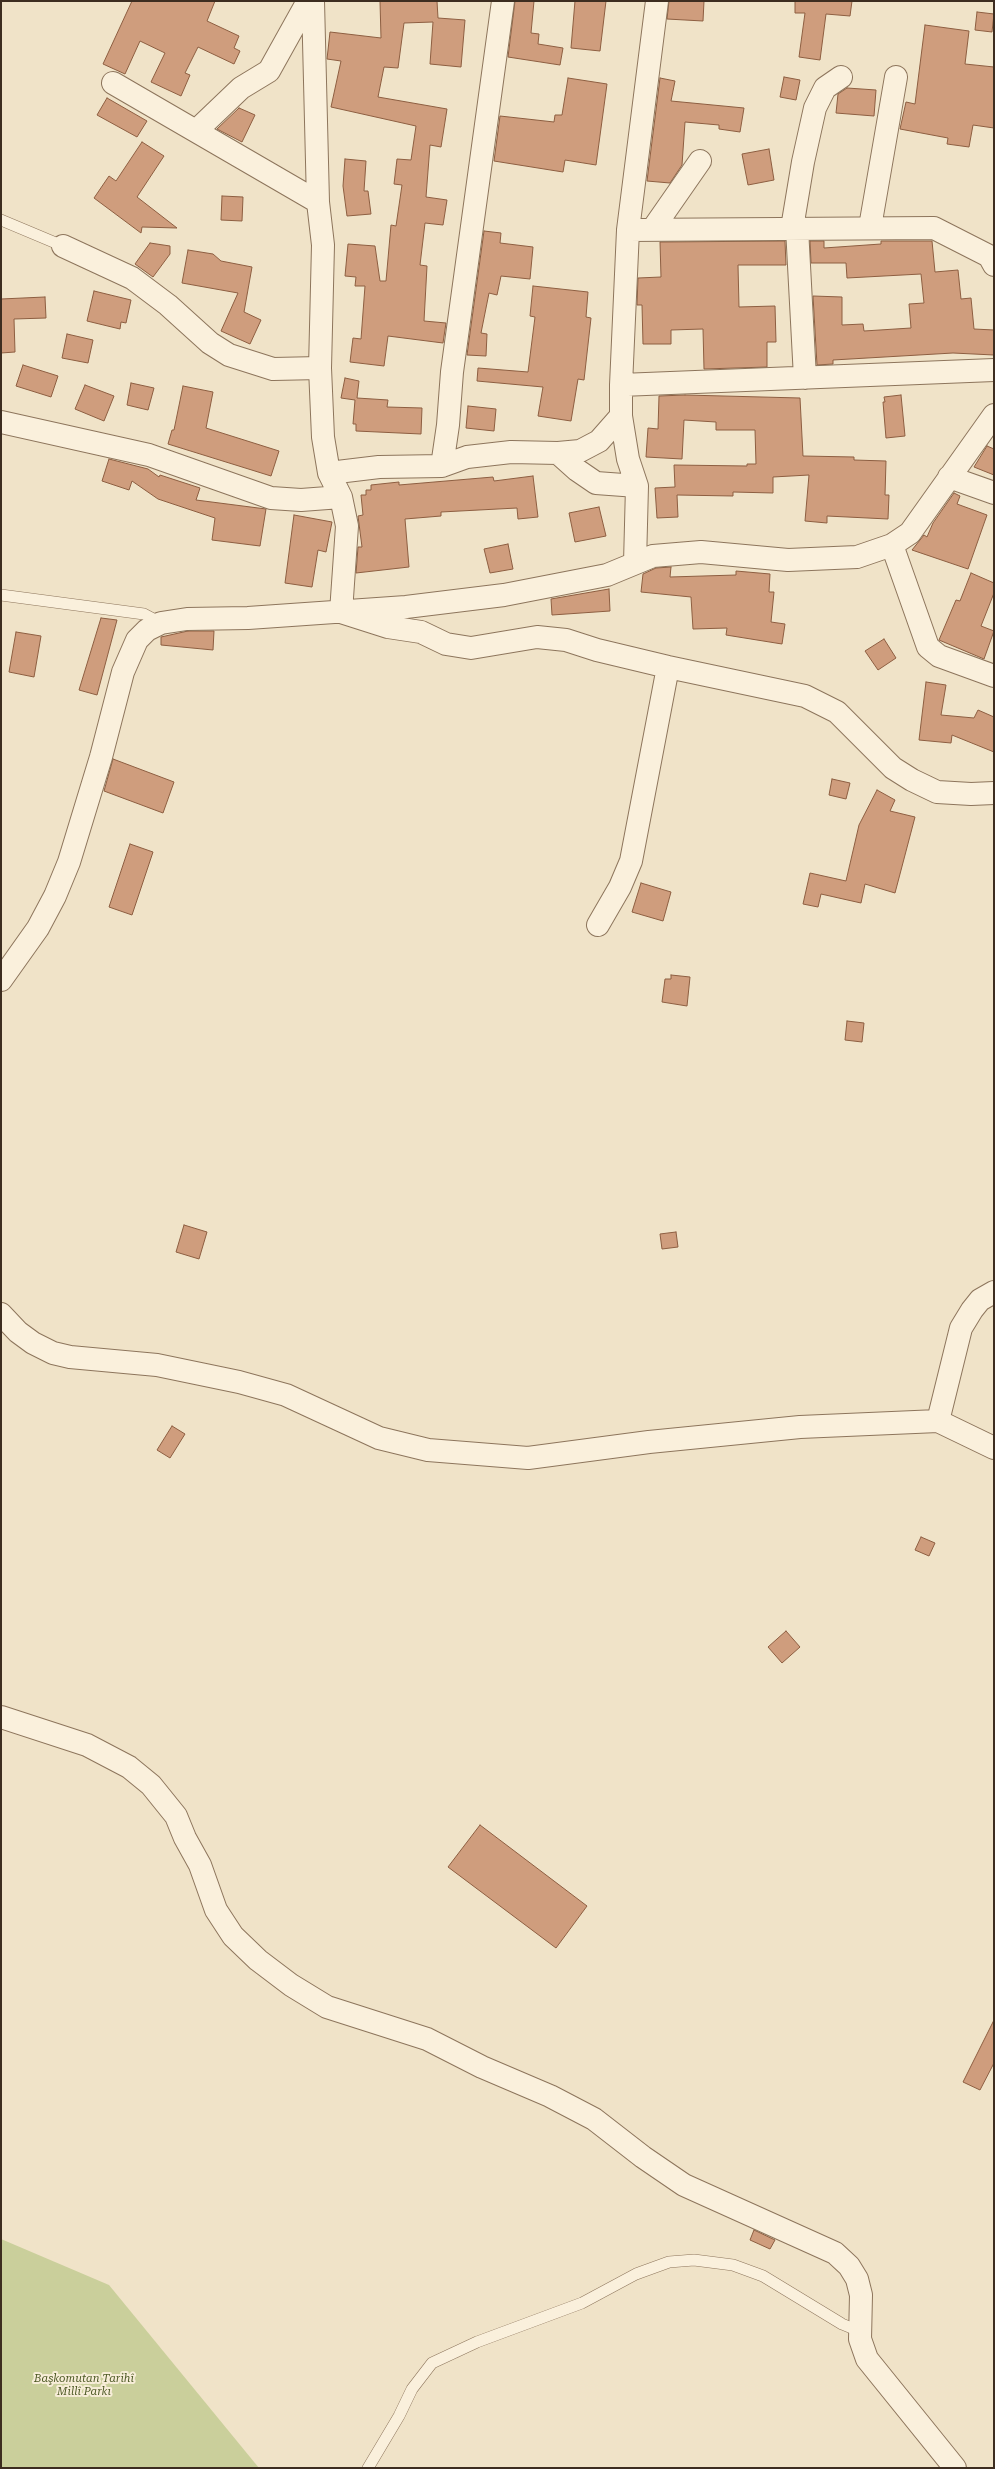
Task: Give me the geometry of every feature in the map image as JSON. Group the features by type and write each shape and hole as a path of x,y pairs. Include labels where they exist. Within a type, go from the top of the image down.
{"street":[{"path":"196,131 241,88 269,71 308,1"},
{"path":"313,1 318,202 323,245 320,368 323,437 329,473 341,497 347,526 341,612"},
{"path":"442,466 448,424 452,372 502,1"},
{"path":"635,563 637,486 628,459 621,416 621,385 628,230 657,1"},
{"path":"805,378 795,228 803,162 814,108 825,88 841,77"},
{"path":"870,227 896,77"},
{"path":"113,83 318,202"},
{"path":"652,230 700,161"},
{"path":"628,230 870,227 934,228 992,257"},
{"path":"63,246 132,278 168,305 210,343 229,354 273,369 320,368"},
{"path":"621,385 994,370"},
{"path":"1,980 38,928 55,896 69,862 130,654 137,640 147,630 161,623 187,619 248,618 341,612 406,607 504,595 606,575 653,556 701,552 788,560 857,557 892,545 910,533 994,415"},
{"path":"329,473 379,467 442,466 468,457 512,452 558,453 580,451 599,441 621,416"},
{"path":"1,422 149,455 271,498 301,500 341,497"},
{"path":"558,453 577,470 596,483 637,486"},
{"path":"949,477 994,493"},
{"path":"892,545 928,647 939,656 994,676"},
{"path":"341,612 388,627 421,632 446,644 471,648 537,637 566,640 597,650 668,667 805,696 837,712 893,768 912,780 937,792 971,794 994,793"},
{"path":"598,925 620,887 631,861 668,667"},
{"path":"938,1422 961,1328 980,1300 994,1292"},
{"path":"1,1314 23,1336 53,1353 70,1357 157,1365 239,1382 286,1395 379,1438 428,1450 528,1458 792,1428 938,1422 994,1448"},
{"path":"1,1717 87,1746 129,1766 151,1784 176,1816 185,1838 200,1865 216,1910 233,1936 258,1960 291,1985 327,2007 427,2039 482,2067 562,2101 594,2119 643,2157 684,2185 835,2253 849,2266 857,2279 861,2295 859,2331 862,2350 867,2360 955,2468"}],"lane":[{"path":"1,220 63,246"},
{"path":"1,595 144,614 161,623"},
{"path":"368,2468 399,2416 412,2389 432,2363 477,2342 582,2303 636,2274 669,2262 694,2260 734,2265 763,2276 842,2324 859,2331"}],"green space":[{"name":"Başkomutan Tarihî Millî Parkı","path":"1,2239 109,2285 259,2468 1,2468"}],"building":[{"path":"132,1 215,1 207,21 239,36 234,48 240,51 234,64 198,47 185,73 190,75 181,96 151,82 165,53 140,41 125,74 103,64"},
{"path":"380,1 437,1 438,18 465,20 461,67 430,64 433,22 404,23 398,68 384,67 378,97 447,109 441,147 430,145 426,197 447,200 443,225 425,223 420,265 427,266 424,321 446,323 443,343 388,336 384,366 350,362 353,338 361,339 365,286 355,286 356,277 345,276 348,244 375,246 380,281 386,281 391,225 396,226 402,185 394,184 397,159 411,160 416,126 331,107 341,61 327,59 330,32 381,38"},
{"path":"515,1 534,1 531,33 539,34 538,44 563,48 560,65 508,57"},
{"path":"575,1 606,1 600,51 571,48"},
{"path":"669,1 704,1 703,21 667,19"},
{"path":"795,1 852,1 850,16 826,14 820,60 799,57 805,13 795,13"},
{"path":"977,12 994,14 992,32 975,30"},
{"path":"925,25 969,31 965,64 994,67 994,128 973,125 969,147 947,144 948,138 900,129 906,102 915,104"},
{"path":"784,77 800,80 796,100 780,97"},
{"path":"568,78 607,84 596,165 565,160 563,172 494,161 500,116 554,122 555,115 562,115"},
{"path":"660,78 675,81 671,101 744,108 740,132 719,129 719,125 685,122 682,165 670,183 647,181"},
{"path":"847,88 876,90 874,116 836,113 838,94"},
{"path":"107,98 147,121 137,137 97,115"},
{"path":"239,108 255,115 242,142 217,129"},
{"path":"142,142 164,156 137,197 177,228 142,227 141,233 94,198 109,176 116,181"},
{"path":"769,149 774,180 748,185 742,154"},
{"path":"345,159 366,161 364,191 368,191 371,214 347,216 343,186"},
{"path":"222,196 243,197 242,221 221,220"},
{"path":"484,231 501,233 500,243 533,247 530,279 501,276 497,295 489,293 481,333 487,334 486,356 467,355"},
{"path":"785,241 786,265 738,265 739,307 775,306 776,342 767,342 767,367 704,369 703,329 671,330 671,344 643,344 642,305 637,305 638,278 661,277 660,242"},
{"path":"810,241 824,241 824,248 881,244 881,241 932,241 935,272 958,270 961,299 971,298 974,329 994,330 994,355 953,353 833,360 833,364 817,365 813,296 842,297 842,325 863,324 864,331 911,328 909,304 924,303 921,274 847,278 846,263 811,263"},
{"path":"150,243 170,246 170,254 153,277 135,264"},
{"path":"188,250 213,254 221,261 252,267 244,312 261,320 250,344 221,331 238,293 182,283"},
{"path":"533,286 588,292 586,317 591,318 584,380 578,379 571,421 538,416 543,387 477,381 478,368 528,372 535,317 530,316"},
{"path":"94,291 131,300 126,323 121,322 120,329 87,321"},
{"path":"45,297 46,318 14,319 15,352 1,353 1,299"},
{"path":"67,334 93,340 88,363 62,358"},
{"path":"23,365 58,376 51,397 16,386"},
{"path":"345,378 359,381 357,398 388,400 387,407 422,408 421,434 356,431 356,424 353,424 355,400 341,398"},
{"path":"131,383 154,388 148,410 127,405"},
{"path":"85,385 114,396 104,421 75,409"},
{"path":"183,386 213,392 206,428 279,451 271,476 168,444 172,430 174,430"},
{"path":"685,395 800,398 803,456 854,457 854,460 886,461 885,495 889,495 888,519 827,516 827,523 805,521 809,475 773,477 773,493 733,492 733,496 677,495 678,517 657,518 655,488 675,487 674,465 747,466 747,464 756,464 755,430 716,430 716,422 684,420 682,459 646,457 648,428 658,429 659,396"},
{"path":"901,395 905,436 886,438 883,402 885,402 884,397"},
{"path":"468,406 496,409 494,431 466,428"},
{"path":"987,446 994,449 994,475 974,467"},
{"path":"109,459 148,469 159,477 160,475 200,488 196,500 266,509 260,546 212,540 215,518 158,499 132,481 129,490 102,481"},
{"path":"533,476 538,517 518,519 517,508 441,512 441,516 405,519 409,567 356,573 358,547 362,547 358,516 363,515 361,495 366,495 366,490 371,490 371,485 399,482 399,485 493,477 494,481"},
{"path":"954,493 960,496 957,504 987,515 968,569 912,550 924,535 927,537 933,523"},
{"path":"599,507 606,536 575,542 569,513"},
{"path":"294,515 332,522 326,552 318,550 312,587 285,583"},
{"path":"508,544 513,569 490,573 484,549"},
{"path":"671,567 670,577 736,575 736,571 770,574 769,592 774,592 771,622 785,624 782,644 726,635 727,628 693,629 691,597 641,592 643,574 656,568"},
{"path":"971,573 994,583 994,593 981,626 994,631 984,659 939,640 956,600 960,601"},
{"path":"609,589 610,611 552,615 551,599"},
{"path":"101,618 117,620 97,695 79,690"},
{"path":"188,631 214,631 213,650 161,645 161,637"},
{"path":"16,632 41,636 34,677 9,672"},
{"path":"884,639 896,658 878,670 865,651"},
{"path":"926,682 946,685 941,715 974,718 978,710 994,717 994,752 952,735 951,743 919,740"},
{"path":"113,759 174,782 163,813 104,791"},
{"path":"832,779 850,783 846,799 829,795"},
{"path":"877,790 895,800 890,811 915,817 895,893 865,884 861,903 821,894 818,907 803,904 810,873 846,881 859,825"},
{"path":"130,844 153,852 132,915 109,907"},
{"path":"641,883 671,892 663,921 632,912"},
{"path":"671,975 690,977 687,1006 662,1002 665,979 671,979"},
{"path":"847,1021 864,1023 862,1042 845,1040"},
{"path":"184,1225 207,1232 199,1259 176,1252"},
{"path":"676,1232 678,1247 662,1249 660,1234"},
{"path":"172,1426 185,1434 170,1458 157,1450"},
{"path":"921,1537 935,1543 929,1556 915,1550"},
{"path":"786,1631 800,1647 782,1663 768,1647"},
{"path":"480,1825 587,1906 556,1948 448,1867"},
{"path":"994,2020 994,2063 980,2090 963,2082"},
{"path":"754,2230 775,2240 770,2249 750,2240"}]}
